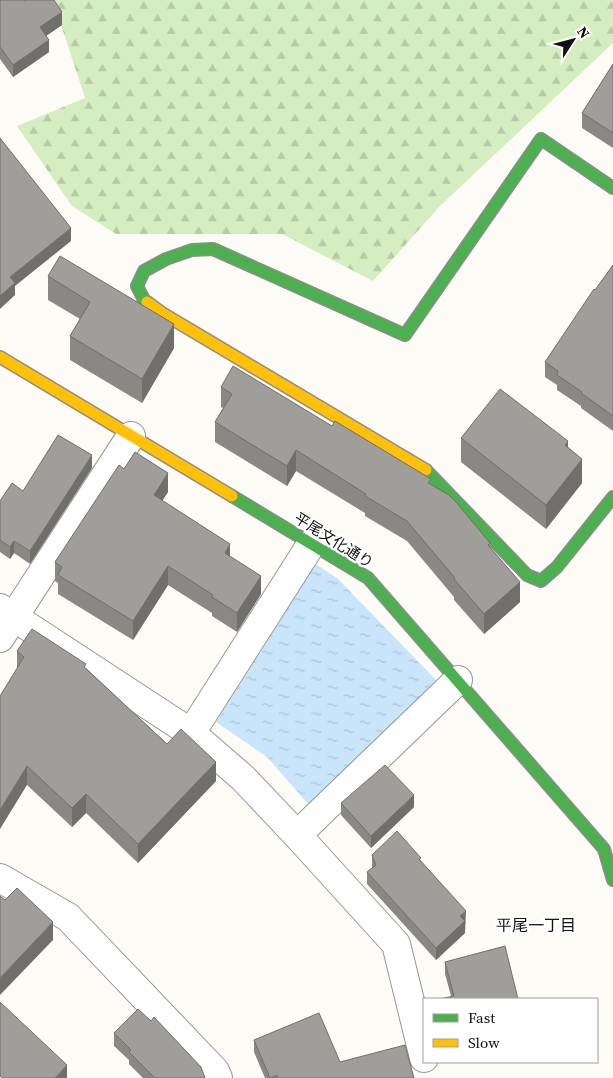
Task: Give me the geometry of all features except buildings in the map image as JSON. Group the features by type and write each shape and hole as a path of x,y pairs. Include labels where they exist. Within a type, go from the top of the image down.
{"street":[{"path":"613,188 541,139 405,335 212,249 192,250 166,259 144,271 137,286 144,300 162,313 428,471 527,575 542,582 557,567 613,497"},
{"name":"平尾文化通り","path":"0,357 368,578 604,849 613,880"},
{"path":"131,436 4,621 191,734 243,778 396,944 423,1052"},
{"path":"191,734 312,544"},
{"path":"297,835 458,680"},
{"path":"0,878 68,917 214,1071 218,1078"},
{"path":"426,1063 429,1078"}],"green space":[{"path":"53,0 613,0 613,43 440,206 373,281 282,234 116,234 72,206 17,126 85,98"}],"water":[{"path":"316,564 338,579 437,681 309,805 267,757 216,722"}],"traffic: fast":[{"path":"147,302 137,286 144,271 166,259 192,250 213,249 405,335 541,139 613,188"},
{"path":"426,470 527,575 541,581 557,567 613,497"},
{"path":"232,496 368,578 604,849 613,880"}],"traffic: slow":[{"path":"147,302 162,313 426,470"},
{"path":"0,357 232,496"}],"district":[{"name":"平尾一丁目","path":"536,925"}]}
